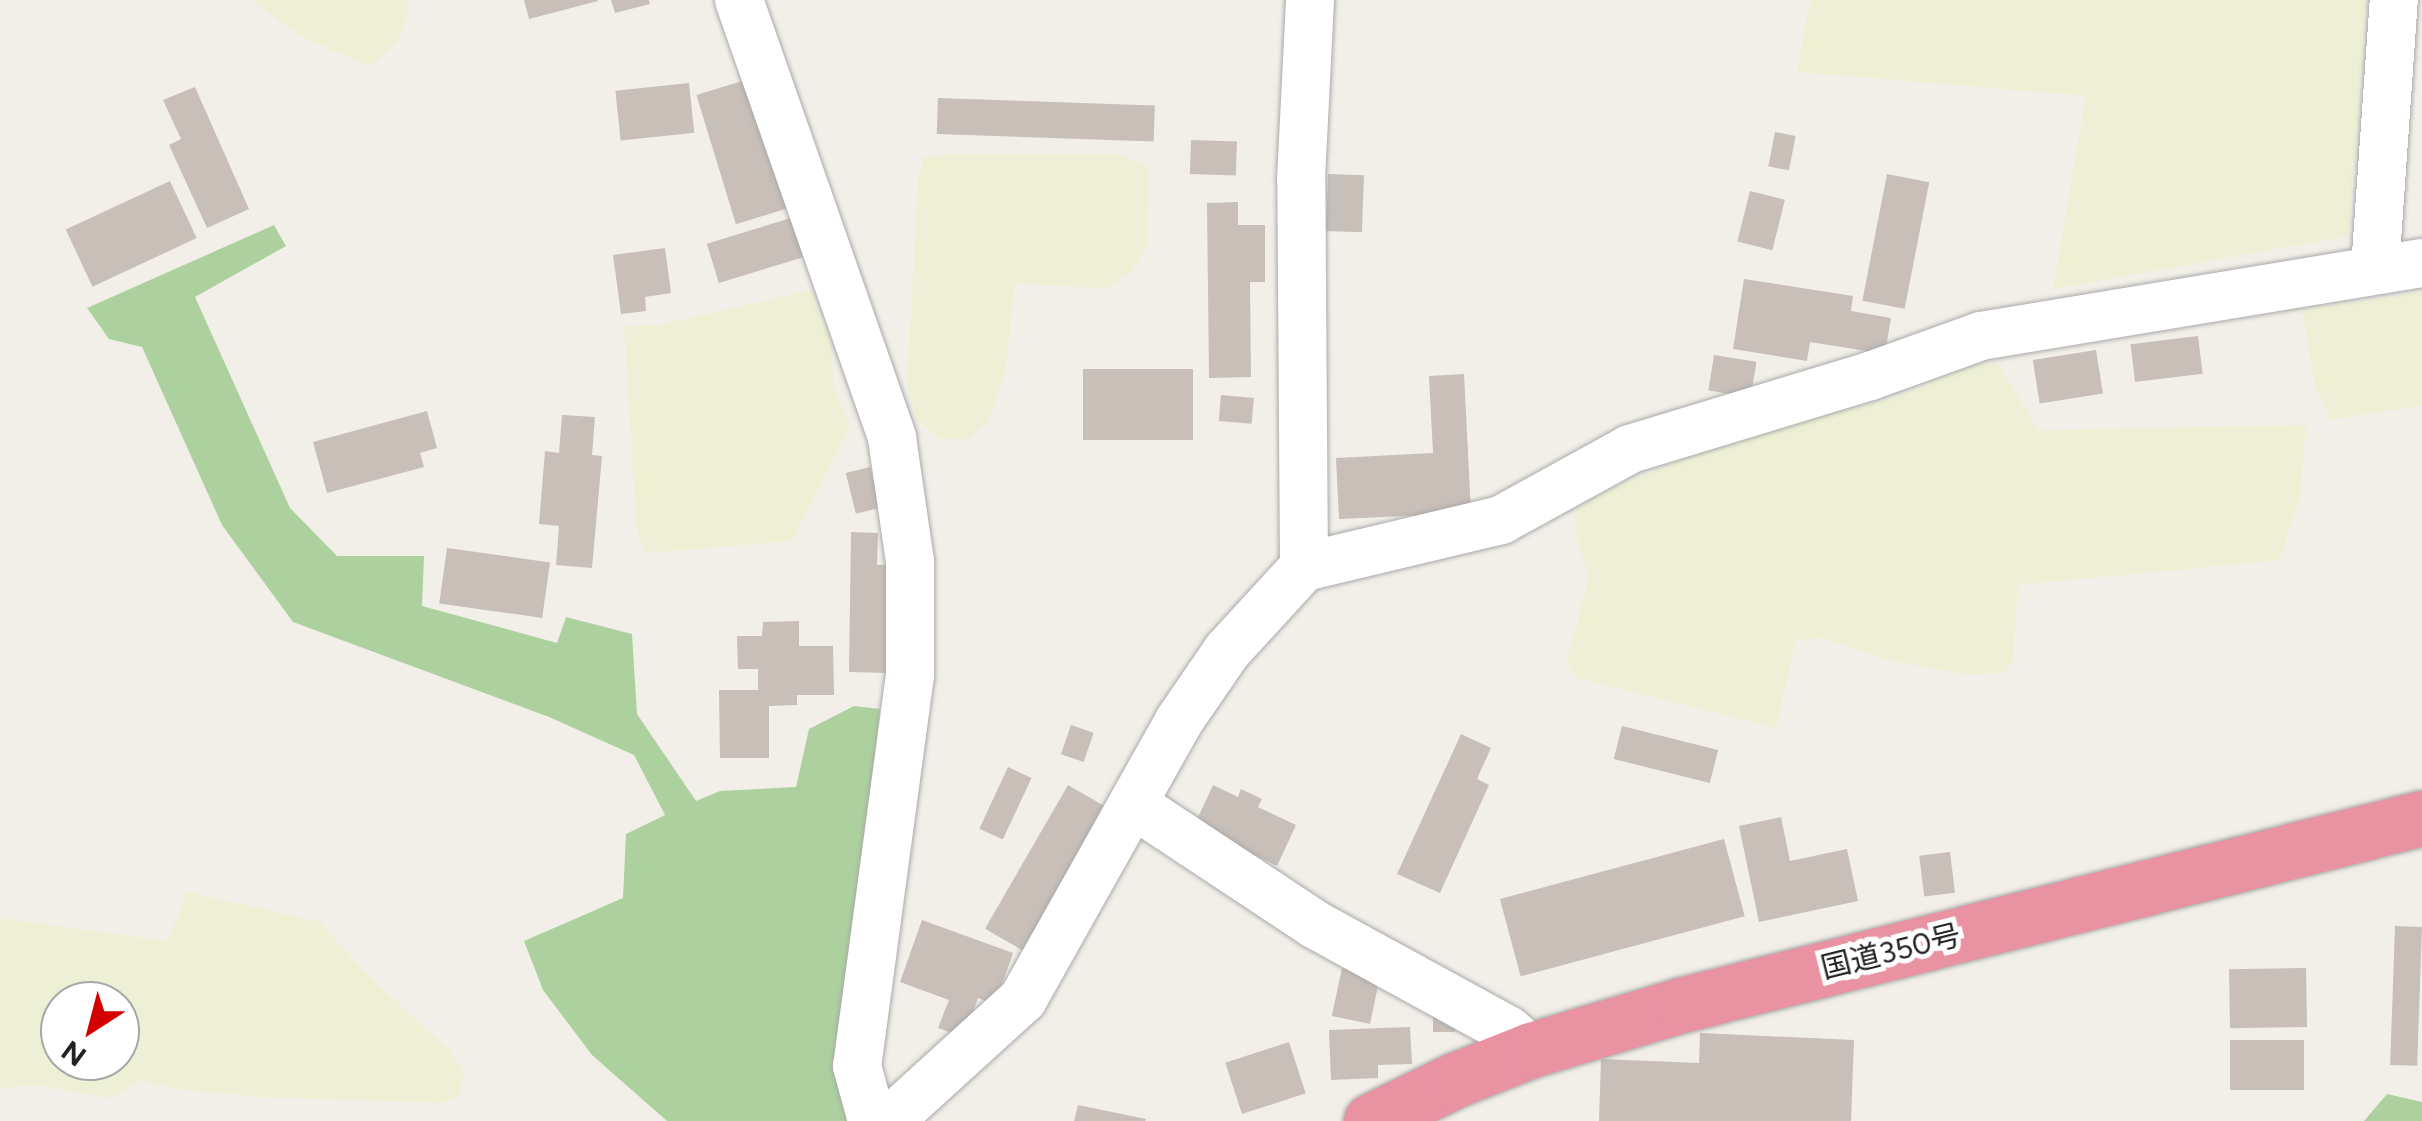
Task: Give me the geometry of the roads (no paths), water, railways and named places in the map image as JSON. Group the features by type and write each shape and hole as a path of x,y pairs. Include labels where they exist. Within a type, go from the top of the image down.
{"highway":[{"name":"国道350号","path":"1371,1121 1455,1080 1531,1050 1681,1005 2422,818"}],"street":[{"path":"740,0 892,438 910,562 910,675 857,1066 872,1121"},
{"path":"1304,568 1301,179 1310,0"},
{"path":"2374,268 2394,0"},
{"path":"889,1121 1022,999 1178,720 1226,651 1304,568 1501,520 1630,449 1870,376 1981,336 2374,268 2422,264"},
{"path":"1133,804 1314,924 1508,1030 1531,1050"}]}
